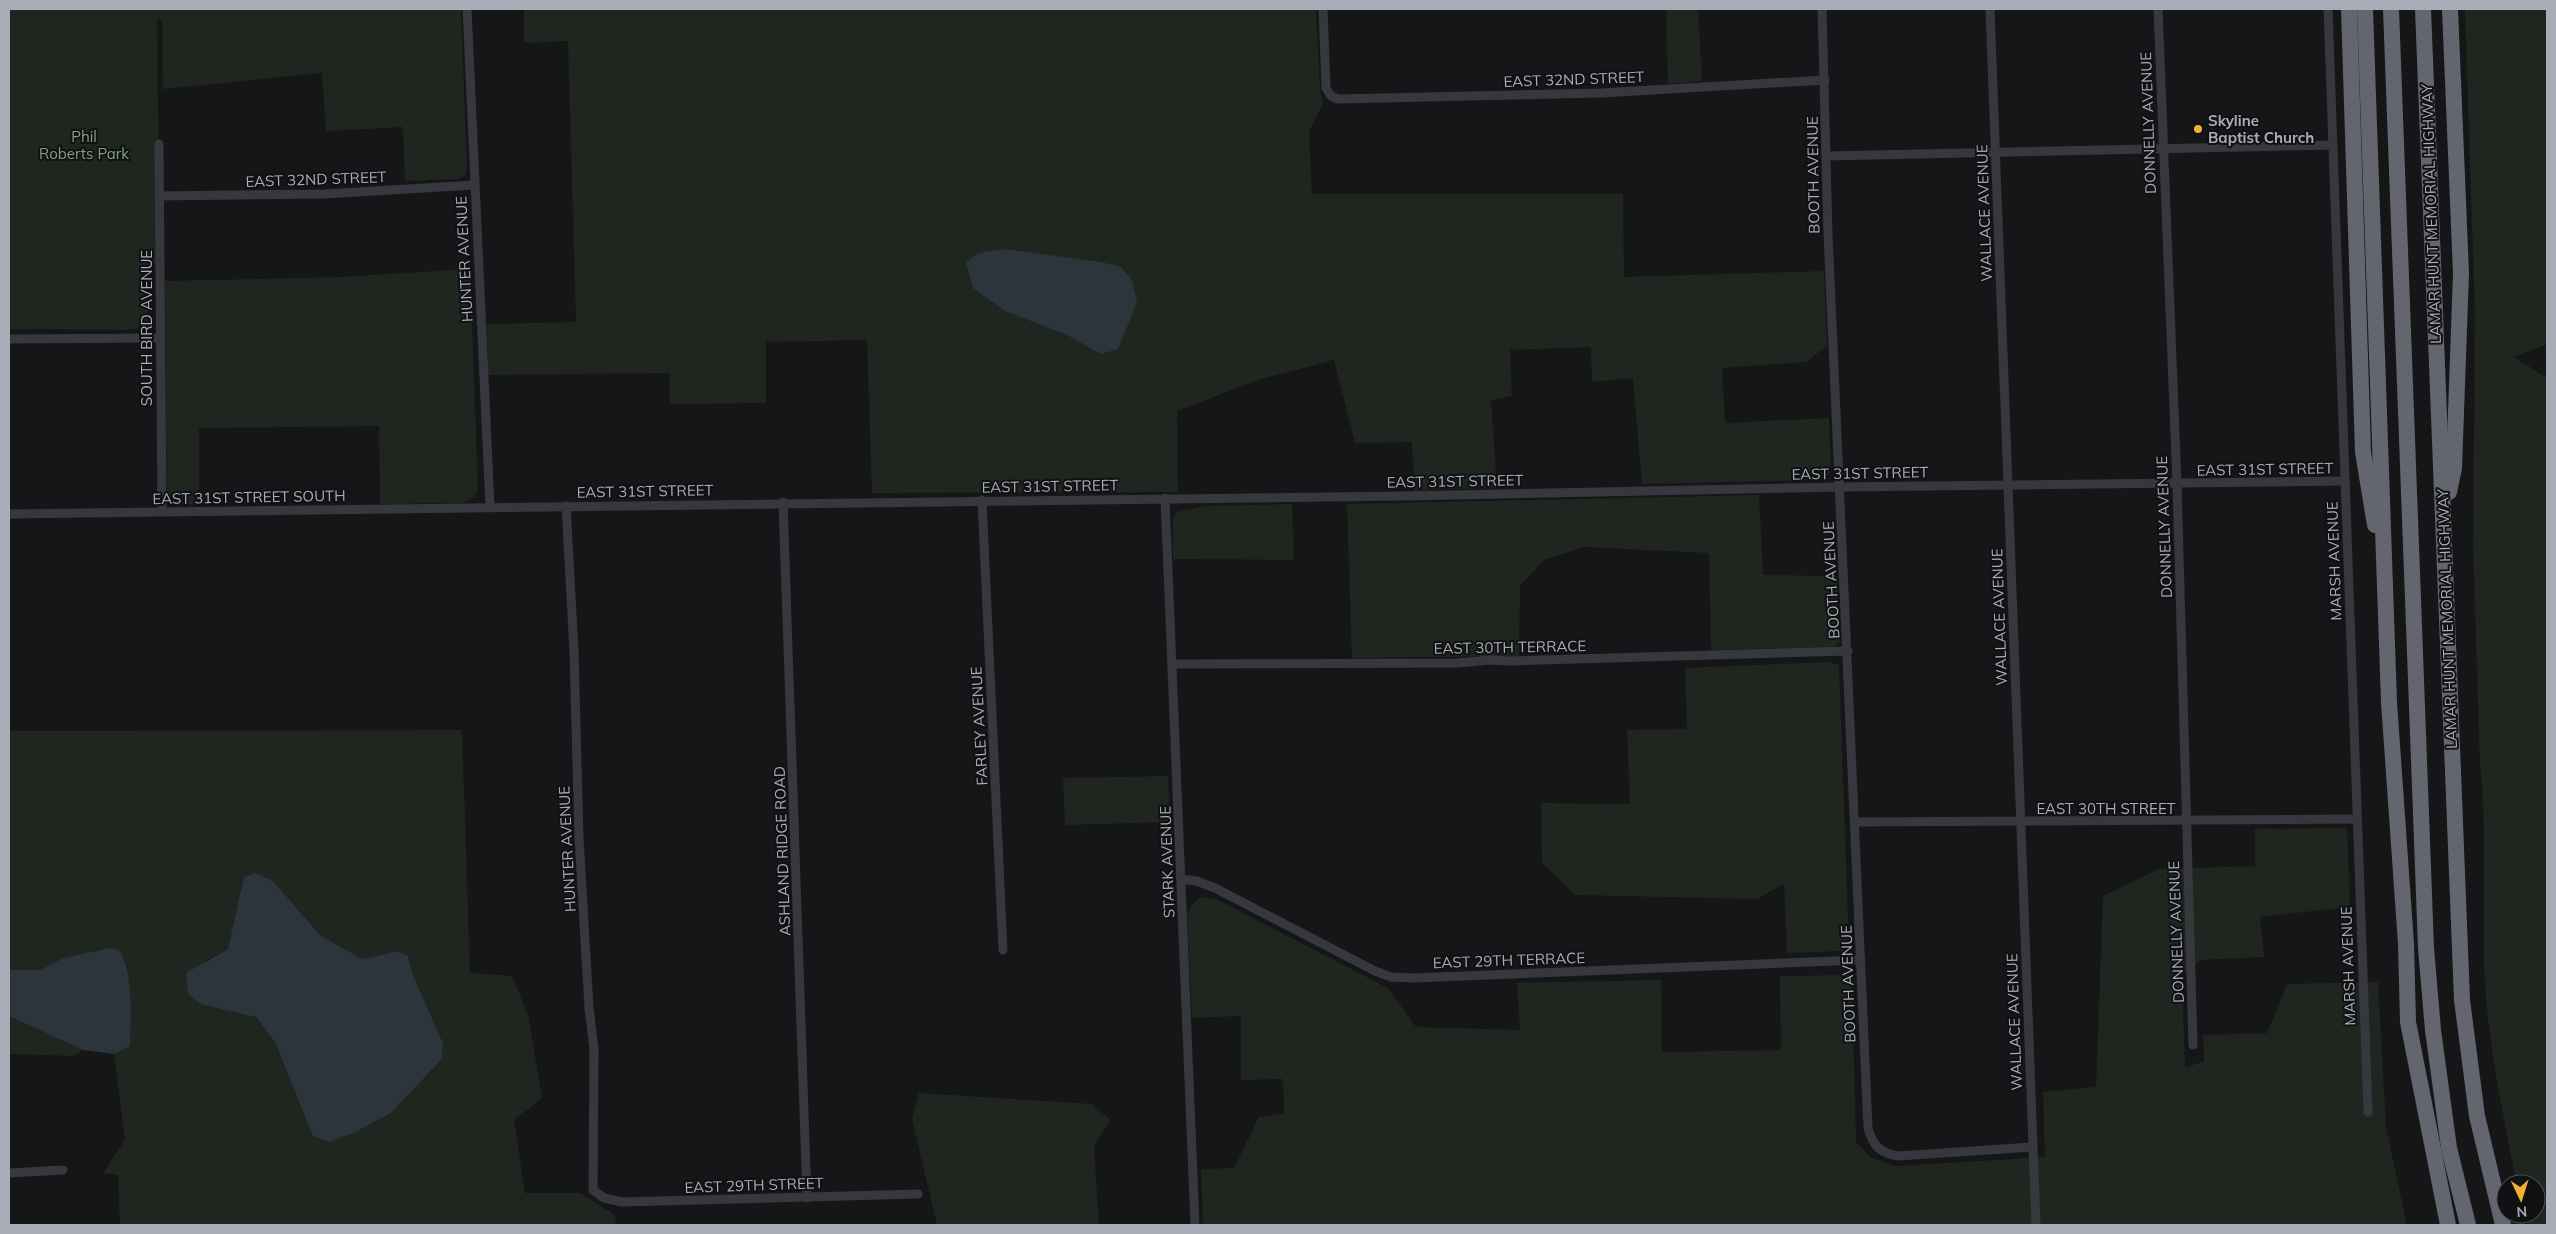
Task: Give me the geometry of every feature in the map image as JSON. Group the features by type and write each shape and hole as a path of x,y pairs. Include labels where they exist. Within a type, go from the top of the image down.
{"highway":[{"path":"2349,9 2363,452 2374,520 2384,551"},
{"path":"2365,9 2390,702 2406,944 2408,1022 2448,1225"},
{"path":"2391,9 2426,948 2433,1030 2450,1148 2468,1225"},
{"name":"LAMAR HUNT MEMORIAL HIGHWAY","path":"2423,9 2462,1000 2477,1116 2503,1225"},
{"path":"2443,519 2454,468 2461,273 2450,9"}],"street":[{"name":"HUNTER AVENUE","path":"467,9 490,507"},
{"name":"EAST 32ND STREET","path":"1323,9 1327,91 1331,96 1338,99 1601,93 1825,80"},
{"name":"BOOTH AVENUE","path":"1822,9 1840,487 1868,1128 1876,1147 1885,1154 1898,1156 2032,1148"},
{"name":"WALLACE AVENUE","path":"1990,9 2019,821 2036,1225"},
{"name":"DONNELLY AVENUE","path":"2158,9 2177,484 2193,1045"},
{"name":"MARSH AVENUE","path":"2328,9 2368,1112"},
{"name":"SOUTH BIRD AVENUE","path":"159,144 162,512"},
{"path":"1827,156 1996,154 2333,145"},
{"name":"EAST 32ND STREET","path":"159,196 324,194 474,185"},
{"path":"9,339 160,338"},
{"name":"EAST 31ST STREET","path":"490,507 1840,487 2177,484 2344,480"},
{"name":"STARK AVENUE","path":"1166,498 1195,1225"},
{"name":"FARLEY AVENUE","path":"982,500 1003,950"},
{"name":"ASHLAND RIDGE ROAD","path":"783,502 807,1198"},
{"name":"HUNTER AVENUE","path":"566,506 574,651 579,838 589,1008 594,1049 593,1190"},
{"name":"EAST 31ST STREET SOUTH","path":"9,514 490,507"},
{"name":"EAST 30TH TERRACE","path":"1172,664 1457,663 1491,660 1848,652"},
{"name":"EAST 30TH STREET","path":"1855,822 2187,822 2357,819"},
{"name":"EAST 29TH TERRACE","path":"1181,879 1215,888 1376,971 1392,976 1414,978 1861,960"},
{"path":"9,1172 63,1170"},
{"name":"EAST 29TH STREET","path":"593,1190 604,1198 622,1202 918,1194"}],"green space":[{"name":"Phil Roberts Park","path":"9,9 461,9 467,169 465,176 457,179 405,181 403,127 326,131 322,73 163,89 162,21 157,18 160,266 148,265 148,319 144,327 126,330 9,329"},
{"path":"524,9 1316,9 1320,87 1323,103 1309,132 1312,194 1623,194 1624,277 1824,271 1827,346 1806,362 1722,368 1725,423 1829,418 1831,470 1828,476 1818,480 1642,484 1633,378 1592,382 1591,347 1510,350 1512,396 1491,400 1497,488 1414,490 1412,442 1355,443 1334,360 1258,380 1177,411 1178,492 872,493 867,340 766,342 766,403 670,404 669,373 488,375 487,324 576,322 568,41 524,43"},
{"path":"1666,9 1698,9 1702,81 1668,84"},
{"path":"2465,9 2547,9 2547,347 2545,345 2514,357 2547,378 2547,1225 2528,1224 2546,1224 2546,1174 2515,1174 2493,1056 2485,984 2484,818 2480,763 2473,547 2475,313"},
{"path":"470,269 478,490 473,498 463,503 380,504 379,426 199,428 199,505 173,504 167,498 165,281 341,277"},
{"path":"1759,495 1763,575 1837,576 1840,642 1834,647 1711,650 1709,553 1584,547 1544,560 1520,586 1519,656 1352,658 1347,504"},
{"path":"1292,504 1294,560 1173,559 1173,518 1177,512 1205,506"},
{"path":"1829,662 1839,665 1849,945 1842,951 1787,953 1784,884 1757,899 1575,895 1542,863 1541,803 1630,804 1627,730 1687,729 1685,668"},
{"path":"462,730 470,973 512,976 528,1015 542,1098 514,1120 525,1193 580,1193 615,1215 616,1225 120,1225 118,1175 103,1173 125,1140 114,1054 130,1045 63,958 40,970 9,970 9,731","holes":["273,881 320,935 362,959 398,951 408,956 413,975 443,1043 442,1059 391,1113 356,1132 314,1136 275,1042 256,1017 230,1009 205,961 228,949"]},
{"path":"1168,776 1170,822 1065,825 1063,778"},
{"path":"2347,828 2350,907 2260,917 2264,957 2201,960 2182,975 2185,1068 2204,1061 2203,1035 2267,1033 2287,984 2378,982 2386,1127 2407,1225 1203,1225 1201,1169 1234,1168 1259,1117 1284,1113 1283,1079 1241,1080 1241,1016 1192,1018 1187,915 1192,905 1200,897 1218,900 1388,988 1416,1027 1520,1030 1517,983 1661,980 1662,1052 1781,1050 1780,976 1852,975 1856,1142 1871,1158 1895,1166 2045,1157 2043,1092 2096,1087 2103,896 2159,869 2255,866 2255,829"},
{"path":"9,1016 83,1050 74,1056 9,1054"},
{"path":"919,1093 1092,1104 1110,1120 1094,1146 1099,1225 937,1225 912,1119"}],"shaded area":[{"path":"1004,249 1101,262 1121,267 1132,280 1137,302 1118,349 1101,354 1067,335 1005,311 973,288 966,263 978,253"},
{"path":"255,873 273,881 320,935 362,959 398,951 408,956 413,975 443,1043 442,1059 391,1113 356,1132 329,1142 313,1136 275,1042 256,1017 200,1004 188,994 186,973 228,949 244,877"},
{"path":"110,948 118,949 127,970 131,1009 130,1046 114,1054 83,1050 9,1016 9,970 40,970 63,958"}],"place":[{"name":"Skyline Baptist Church","path":"2198,129"}]}
